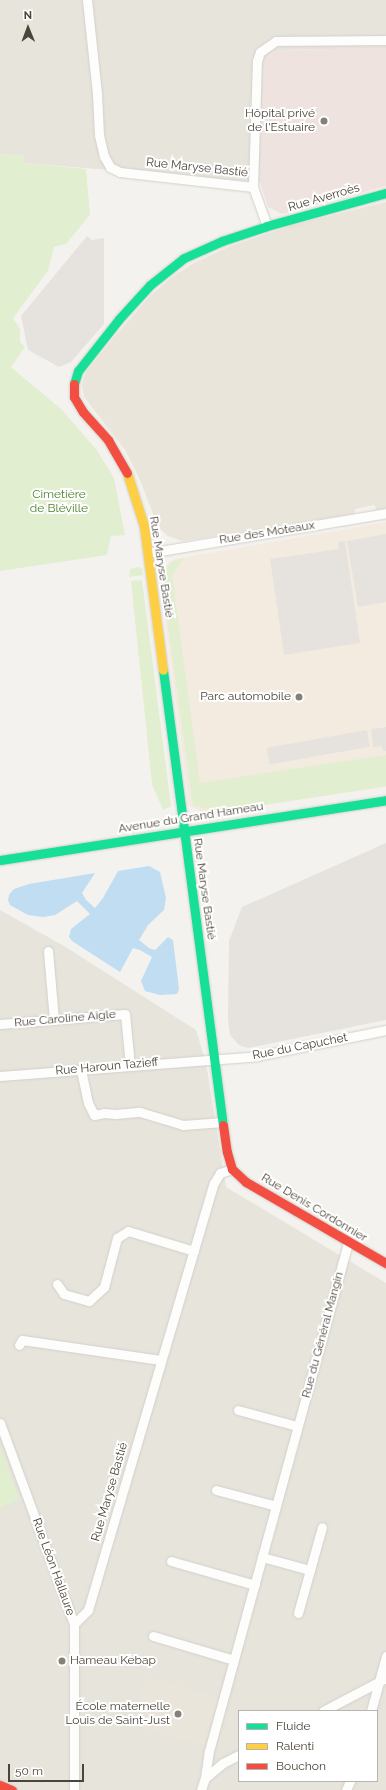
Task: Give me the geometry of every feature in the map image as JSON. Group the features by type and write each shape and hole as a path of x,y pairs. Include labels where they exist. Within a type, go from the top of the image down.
{"street":[{"name":"Rue Maryse Bastié","path":"74,1624 88,1610 214,1183 220,1173 232,1169 227,1152 214,1059 144,526 128,475 108,440 83,412 74,397 73,389 78,371 118,319 150,285 172,267 208,246 268,226 253,186 120,172 110,167 104,156 99,135 97,94 86,0"},
{"path":"253,186 257,61 260,52 276,41 386,40"},
{"name":"Rue Averroès","path":"268,226 386,193"},
{"name":"Rue des Moteaux","path":"148,552 386,513"},
{"name":"Avenue du Grand Hameau","path":"0,860 386,800"},
{"path":"48,951 54,1020"},
{"name":"Rue Caroline Aigle","path":"0,1024 125,1014 130,1066"},
{"name":"Rue du Capuchet","path":"214,1059 257,1056 386,1030"},
{"name":"Rue Haroun Tazieff","path":"0,1076 214,1059"},
{"path":"81,1070 88,1104 94,1115 104,1113 115,1114 140,1112 183,1125 223,1122"},
{"name":"Rue Denis Cordonnier","path":"232,1169 246,1182 348,1243 386,1263"},
{"path":"57,1284 64,1294 89,1301 104,1286 117,1238 128,1231 194,1251"},
{"name":"Rue du Général Mangin","path":"201,1790 234,1660 348,1243"},
{"path":"19,1345 22,1340 161,1360"},
{"path":"238,1410 297,1426"},
{"name":"Rue Léon Hallaure","path":"0,1423 74,1624 74,1790"},
{"path":"216,1490 276,1506"},
{"path":"298,1613 322,1527"},
{"path":"262,1557 310,1570"},
{"path":"171,1561 255,1585"},
{"path":"152,1636 234,1660"},
{"path":"371,1710 382,1680 386,1656"},
{"path":"325,1710 382,1680"},
{"path":"205,1778 223,1763 238,1756"},
{"path":"0,1785 12,1790"}],"shaded area":[{"path":"0,0 386,0 386,48 274,50 264,59 260,182 23,163 24,156 0,154"},
{"name":"Hôpital privé de l'Estuaire","path":"386,48 386,186 282,214 268,207 260,182 264,59 274,50"},
{"path":"386,202 386,508 377,510 374,505 355,509 354,514 182,541 168,536 158,527 140,480 125,450 84,397 82,385 86,372 151,295 171,278 192,264 231,246 294,225"},
{"path":"87,236 92,240 104,238 104,324 71,362 59,367 28,350 21,316"},
{"path":"386,522 386,787 203,813 189,805 159,571 174,559"},
{"path":"386,534 386,602 358,607 347,541"},
{"path":"345,541 360,643 284,655 270,559 339,549 338,542"},
{"path":"386,727 386,751 384,751 381,746 373,747 371,729"},
{"path":"367,730 370,747 270,764 267,748"},
{"path":"386,843 386,1020 248,1048 239,1045 230,1035 228,1019 229,941 242,907"},
{"path":"0,910 64,946 196,1030 206,1063 226,1187 386,1283 386,1790 0,1790"},
{"name":"École maternelle Louis de Saint-Just","path":"145,1676 219,1697 205,1746 131,1725"}],"green space":[{"name":"Cimetière de Bléville","path":"0,154 24,156 23,163 86,169 90,215 66,244 54,247 48,271 13,318 20,329 20,342 25,347 11,367 62,410 96,449 114,478 125,535 111,536 107,555 0,571"},
{"path":"184,558 172,575 200,783 386,755 386,786 220,812 193,805 161,576 171,562"},
{"path":"138,567 142,569 143,575 129,577 130,569"},
{"path":"142,580 171,806 163,810 152,784 131,581"},
{"path":"0,1446 19,1499 0,1508"}],"water":[{"path":"149,866 160,872 166,898 164,910 148,925 139,940 149,948 155,950 168,937 173,940 179,989 177,994 160,995 145,991 141,981 152,957 140,950 133,948 120,972 72,941 69,937 71,929 90,914 77,901 55,915 43,917 28,915 10,905 8,900 9,895 14,889 29,884 95,873 82,893 86,900 95,908 103,898 118,871"}],"traffic: fast":[{"path":"74,384 78,371 119,319 150,285 184,258 222,241 267,226 386,193"},
{"path":"163,670 223,1125"},
{"path":"0,860 386,800"}],"traffic: slow":[{"path":"127,473 144,526 163,670"}],"traffic: jam":[{"path":"74,384 74,397 83,412 108,440 127,473"},
{"path":"223,1125 227,1152 232,1169 246,1182 386,1263"},
{"path":"0,1785 12,1790"}],"place":[{"name":"Hôpital privé de l'Estuaire","path":"324,121"},
{"name":"Parc automobile","path":"299,697"},
{"name":"Hameau Kebap","path":"62,1661"},
{"name":"École maternelle Louis de Saint-Just","path":"178,1714"}]}
